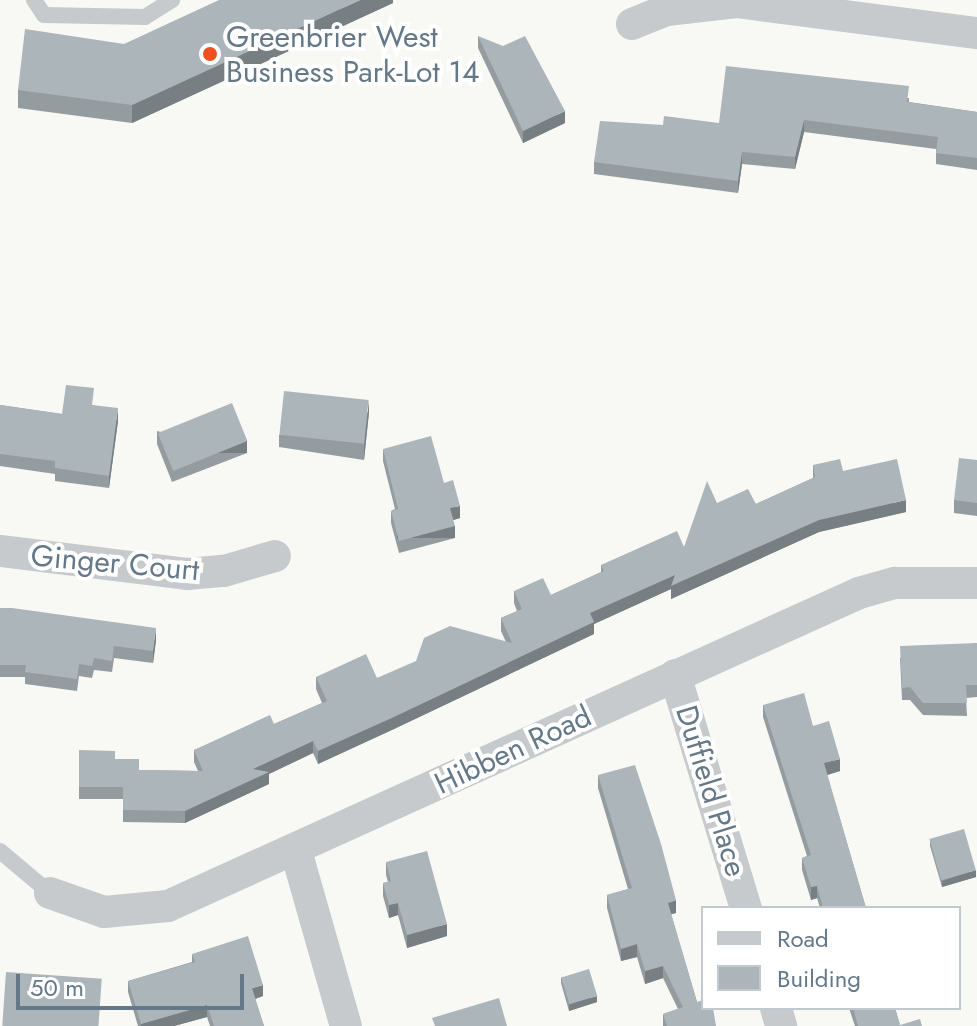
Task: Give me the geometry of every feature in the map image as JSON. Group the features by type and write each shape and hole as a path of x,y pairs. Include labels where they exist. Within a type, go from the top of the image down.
{"street":[{"path":"632,24 667,10 737,2 977,33"},
{"name":"Ginger Court","path":"0,551 187,574 224,571 275,556"},
{"name":"Hibben Road","path":"50,893 104,912 134,912 168,906 296,851 859,593 895,583 977,583"},
{"name":"Duffield Place","path":"675,675 745,906"},
{"path":"296,851 346,1026"}],"lane":[{"path":"34,0 44,15 145,17 172,0"},
{"path":"0,851 50,893"}],"building":[{"name":"Greenbrier West Business Park-Lot 14","path":"219,0 360,0 132,105 18,90 25,29 124,44"},
{"path":"478,36 503,46 525,36 565,111 523,131"},
{"path":"726,66 909,86 907,102 977,112 977,158 936,153 938,137 804,120 795,157 742,152 738,181 594,162 600,121 663,125 664,116 719,123"},
{"path":"66,385 94,388 92,405 118,408 109,476 55,468 55,461 0,454 0,405 62,414"},
{"path":"284,391 369,400 364,444 279,435"},
{"path":"232,403 247,441 173,471 158,433"},
{"path":"431,436 444,483 453,480 460,506 450,508 455,526 399,541 391,511 398,509 383,449"},
{"path":"959,458 977,460 977,503 954,500"},
{"path":"840,459 843,471 897,459 906,500 819,520 671,586 675,575 590,613 594,622 394,717 318,751 313,741 253,769 269,772 185,811 123,810 123,787 79,787 79,750 115,751 115,759 139,759 139,770 203,771 194,750 270,715 274,724 327,701 316,677 366,654 377,678 416,661 424,638 450,626 512,643 501,618 522,609 514,591 543,578 551,595 604,571 601,565 677,531 684,547 707,481 717,503 748,489 756,504 815,477 813,465"},
{"path":"0,608 156,628 153,651 114,646 112,661 94,658 92,666 79,664 77,679 25,672 26,665 0,665"},
{"path":"977,643 977,685 966,685 967,703 923,703 910,687 902,688 900,646"},
{"path":"804,693 813,726 829,721 840,759 824,763 865,906 822,906 817,886 811,887 802,858 811,855 763,705"},
{"path":"635,765 676,900 668,903 697,1002 701,1001 701,1010 713,1010 716,1026 667,1026 663,1014 683,1007 663,966 645,971 637,944 621,949 607,895 632,888 598,775"},
{"path":"964,829 976,870 941,880 929,839"},
{"path":"427,851 447,924 407,935 398,903 389,905 383,883 391,881 386,862"},
{"path":"248,936 263,985 252,988 264,1026 214,1026 207,1005 141,1024 128,981 195,962 192,954"},
{"path":"589,969 597,996 569,1004 561,977"},
{"path":"6,972 102,979 98,1026 2,1026"},
{"path":"499,998 507,1026 435,1026 432,1018"},
{"path":"854,1010 896,1010 900,1025 920,1019 922,1026 858,1026"}],"place":[{"name":"Greenbrier West Business Park-Lot 14","path":"210,54"}]}
